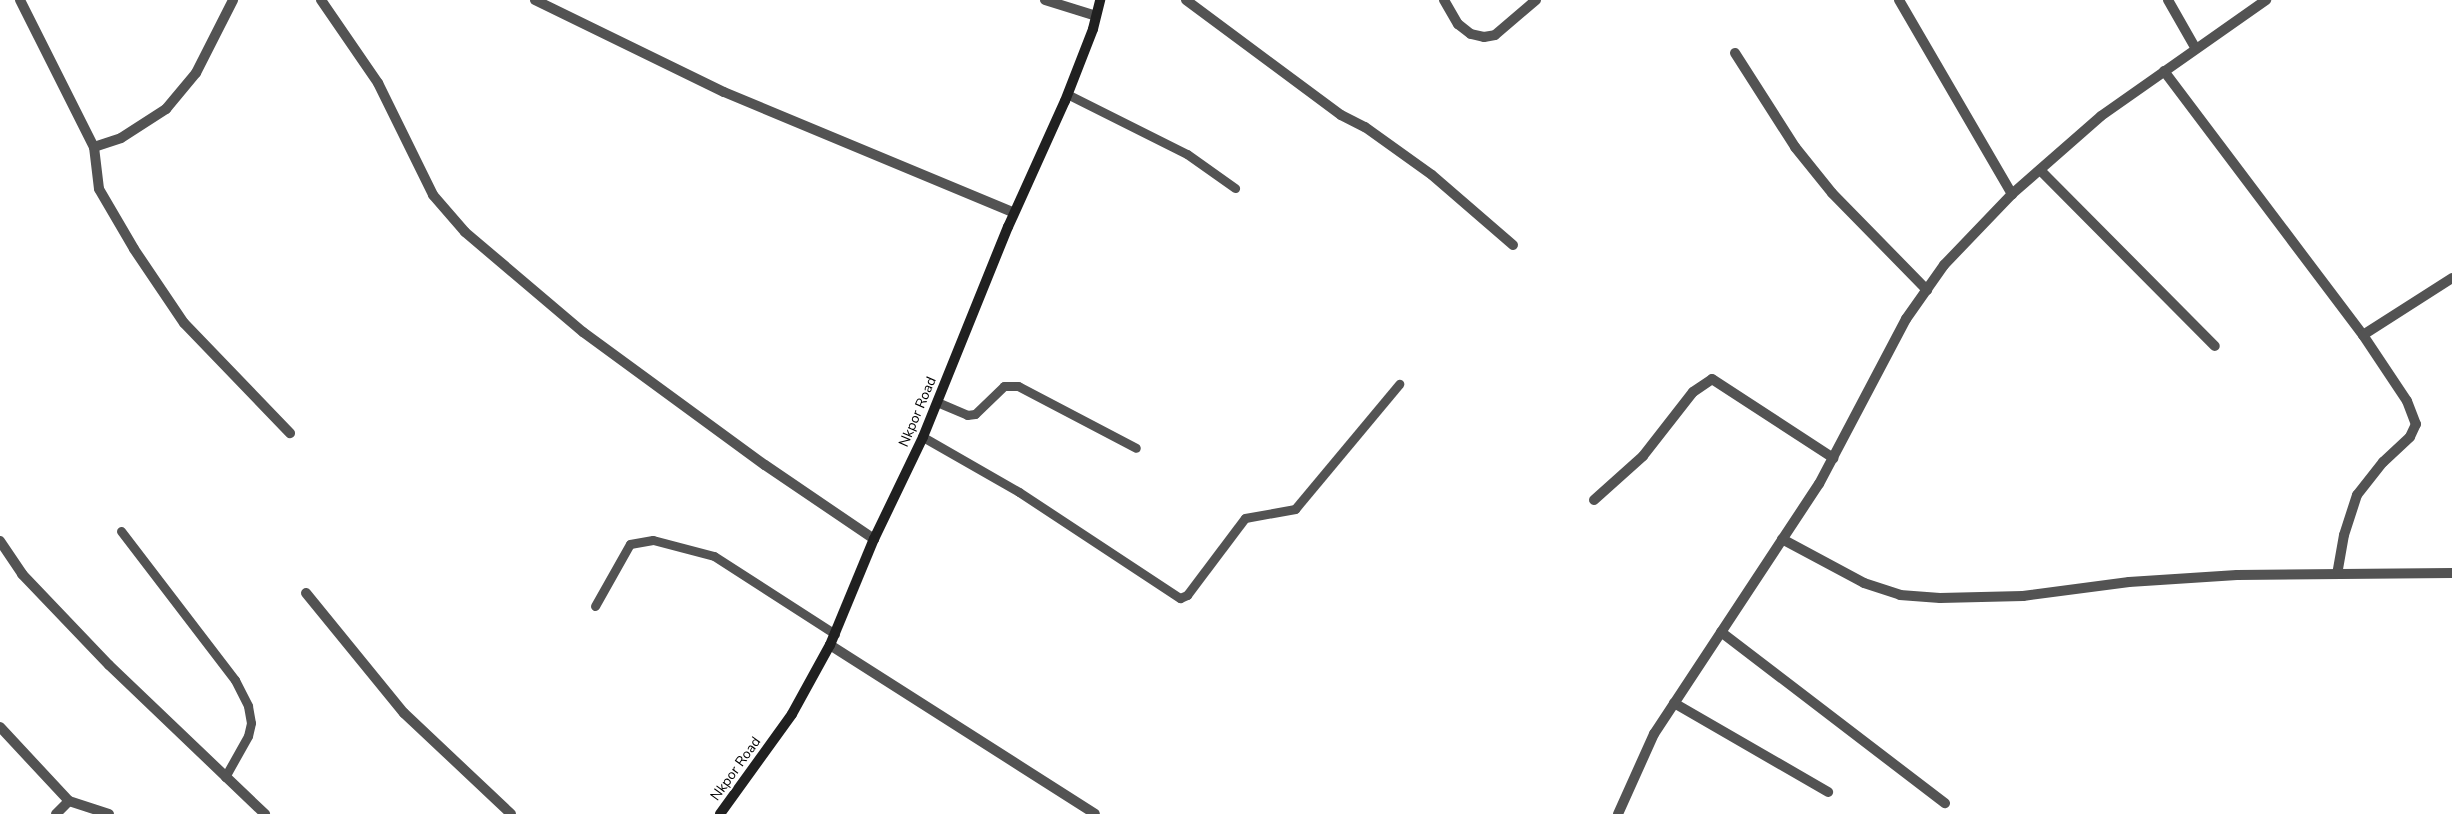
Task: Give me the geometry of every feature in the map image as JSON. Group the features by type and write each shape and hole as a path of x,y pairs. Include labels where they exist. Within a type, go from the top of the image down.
{"street":[{"path":"20,0 94,147 99,189 184,323 290,433"},
{"path":"94,147 121,138 166,109 196,72 234,0"},
{"path":"321,0 378,83 433,195 465,232 583,332 765,465 874,539"},
{"path":"535,0 733,96 1014,213"},
{"path":"1044,0 1096,16"},
{"name":"Nkpor Road","path":"720,814 792,714 830,646 874,539 923,437 1014,213 1067,94 1096,16 1100,0"},
{"path":"1186,0 1341,115 1365,126 1403,153 1513,245"},
{"path":"1444,0 1458,24 1470,34 1484,37 1496,35 1536,0"},
{"path":"1899,0 2012,194"},
{"path":"2168,0 2196,49"},
{"path":"1618,814 1654,734 1782,540 1833,458 1906,319 1944,266 2012,194 2101,116 2266,0"},
{"path":"1735,54 1795,148 1832,193 1927,290"},
{"path":"2164,71 2363,335 2407,400 2416,424 2410,437 2383,462 2357,495 2344,535 2337,573"},
{"path":"2040,170 2215,346"},
{"path":"2363,335 2452,278"},
{"path":"1594,500 1643,456 1693,392 1712,380 1833,458"},
{"path":"1782,540 1864,583 1900,595 1940,598 2023,596 2129,582 2237,575 2452,573"},
{"path":"0,541 22,574 225,777 265,814"},
{"path":"306,593 404,714 510,814"},
{"path":"1721,632 1945,803"},
{"path":"830,646 1095,814"},
{"path":"1674,703 1828,792"},
{"path":"0,726 70,801 109,814"},
{"path":"56,814 70,801"}],"lane":[{"path":"1067,94 1179,149 1235,188"},
{"path":"923,437 1019,492 1180,598 1187,595 1245,518 1294,510 1399,384"},
{"path":"938,402 968,415 975,414 1004,386 1018,386 1136,448"},
{"path":"121,531 235,680 248,706 251,723 248,736 225,777"},
{"path":"595,606 630,544 653,540 714,556 835,634"}]}
